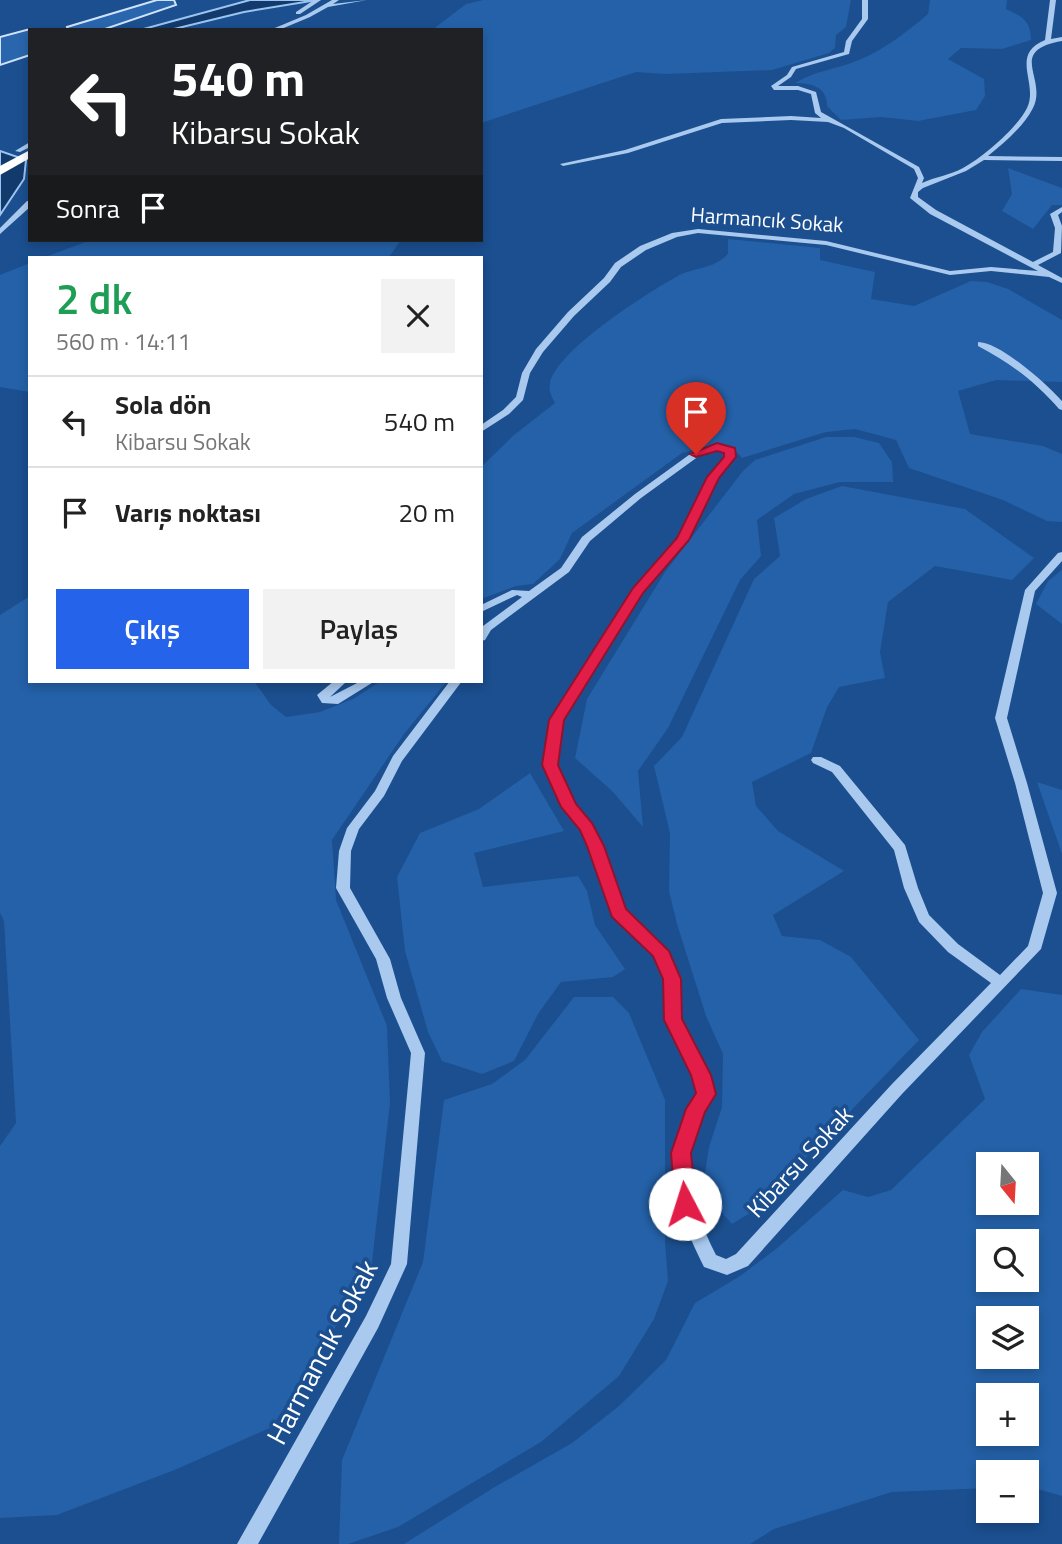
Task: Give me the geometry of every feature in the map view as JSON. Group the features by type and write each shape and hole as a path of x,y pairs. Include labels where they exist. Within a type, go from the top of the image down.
{"highway":[{"path":"0,162 26,150"},
{"path":"0,171 26,150"}],"street":[{"path":"278,28 336,0"},
{"path":"328,6 364,0"},
{"path":"865,0 865,19 849,41 847,53 794,68 789,76 774,88 798,88 814,93 818,113 917,168 920,178 914,198 933,212 1062,281"},
{"path":"1048,41 1053,0"},
{"path":"265,28 286,20 318,1"},
{"path":"915,191 923,185 963,170 992,152 1030,108 1033,97 1027,66 1035,49 1048,41 1062,39"},
{"path":"563,164 626,152 721,121 751,118 829,120"},
{"path":"983,158 1062,159"},
{"path":"0,232 28,205"},
{"path":"1033,265 1057,253 1059,228 1054,214 1061,211"},
{"name":"Harmancık Sokak","path":"483,428 506,412 520,398 526,373 539,351 618,265 643,248 675,235 698,231 826,243 950,273 975,268 1051,275"},
{"path":"981,344 1014,361 1062,407"},
{"name":"Kibarsu Sokak","path":"531,595 565,570 586,539 696,454 717,447 730,451 730,457 713,477 683,540 638,591 557,720 550,765 569,807 586,827 604,865 608,886 618,912 660,951 672,979 673,1020 701,1075 706,1094 696,1109 681,1153 685,1204 710,1261 727,1267 742,1260 897,1089 1034,949 1050,893 1001,718 1030,590 1062,555"},
{"path":"483,607 516,592 531,595"},
{"path":"483,635 487,628 531,595"},
{"path":"338,683 323,695 326,700 334,701 366,683"},
{"name":"Harmancık Sokak","path":"247,1544 372,1322 399,1264 418,1053 394,998 383,959 343,888 345,851 353,828 380,793 397,759 454,683"},
{"path":"817,760 836,769 900,848 911,888 924,918 953,948 1000,982"}],"shaded area":[{"path":"250,0 317,0 244,12 178,28 147,28"},
{"path":"483,0 851,0 846,27 836,35 835,48 829,53 772,70 666,74 636,72 483,122 483,28 435,28 466,4"},
{"path":"930,0 1007,0 1006,9 1021,17 1029,28 1031,40 1002,49 961,48 948,59 984,79 985,96 976,110 918,121 881,117 841,120 827,106 821,90 813,85 795,83 861,59 887,45 928,14"},
{"path":"0,151 26,160 24,179 0,215"},
{"path":"1008,168 1062,188 1062,205 1052,205 1033,229 1002,211 1012,194"},
{"path":"728,239 820,248 820,260 875,272 871,299 914,306 971,281 987,282 1008,289 1062,320 1062,382 996,380 958,391 970,434 1043,446 1062,454 1062,522 1047,521 1003,500 909,468 896,440 855,429 826,432 742,458 731,446 715,444 682,453 572,533 560,559 533,584 516,586 483,598 483,465 514,435 555,403 550,383 556,370 585,339 625,309 676,277 709,266 728,254"},
{"path":"86,242 400,242 390,256 48,256"},
{"path":"28,264 28,392 0,387 0,275"},
{"path":"826,437 854,437 879,443 892,462 893,482 840,482 794,494 757,520 761,556 740,580 668,728 638,771 643,827 613,792 575,758 587,699 665,572 743,471 755,460"},
{"path":"842,486 965,509 1034,558 1012,580 935,566 888,602 880,652 885,678 839,687 827,707 811,753 752,782 756,806 778,831 844,871 773,915 782,936 820,940 851,957 919,1040 755,1210 732,1224 717,1207 705,1173 709,1147 722,1107 723,1054 706,1016 669,891 670,833 654,766 682,737 754,579 780,556 774,518 806,499"},
{"path":"1062,570 1062,624 1036,604 1048,581"},
{"path":"28,597 28,683 255,683 271,705 286,717 320,712 353,699 378,683 445,683 404,734 332,840 336,900 387,1026 390,1103 371,1271 272,1427 177,1469 57,1515 0,1518 0,1146 16,1123 4,921 0,913 0,615"},
{"path":"530,773 564,831 474,853 483,887 578,876 587,891 595,925 625,969 613,977 561,982 538,1014 514,1061 482,1074 442,1061 428,1032 405,951 397,877 420,833 479,809"},
{"path":"1037,782 1062,790 1062,854"},
{"path":"1021,989 1062,995 1062,1496 1039,1489 1039,1460 976,1460 976,1489 892,1492 774,1529 750,1544 404,1544 493,1488 572,1443 619,1406 666,1360 695,1303 740,1276 776,1249 843,1190 868,1197 891,1190 985,1099 969,1055 982,1032"},
{"path":"574,997 613,997 629,1013 665,1100 665,1241 668,1281 654,1319 619,1376 541,1442 398,1527 348,1544 339,1544 342,1460 423,1262 444,1100 492,1084 525,1060"}],"building":[{"path":"157,0 174,0 176,5 108,28 67,27"},
{"path":"28,30 28,56 0,65 0,37"}],"route":[{"path":"685,1204 681,1153 696,1109 706,1094 701,1075 673,1020 672,979 660,951 618,912 608,886 604,865 586,827 569,807 550,765 557,720 590,663 638,591 683,540 713,477 730,457 730,451 717,447 696,454"}]}
